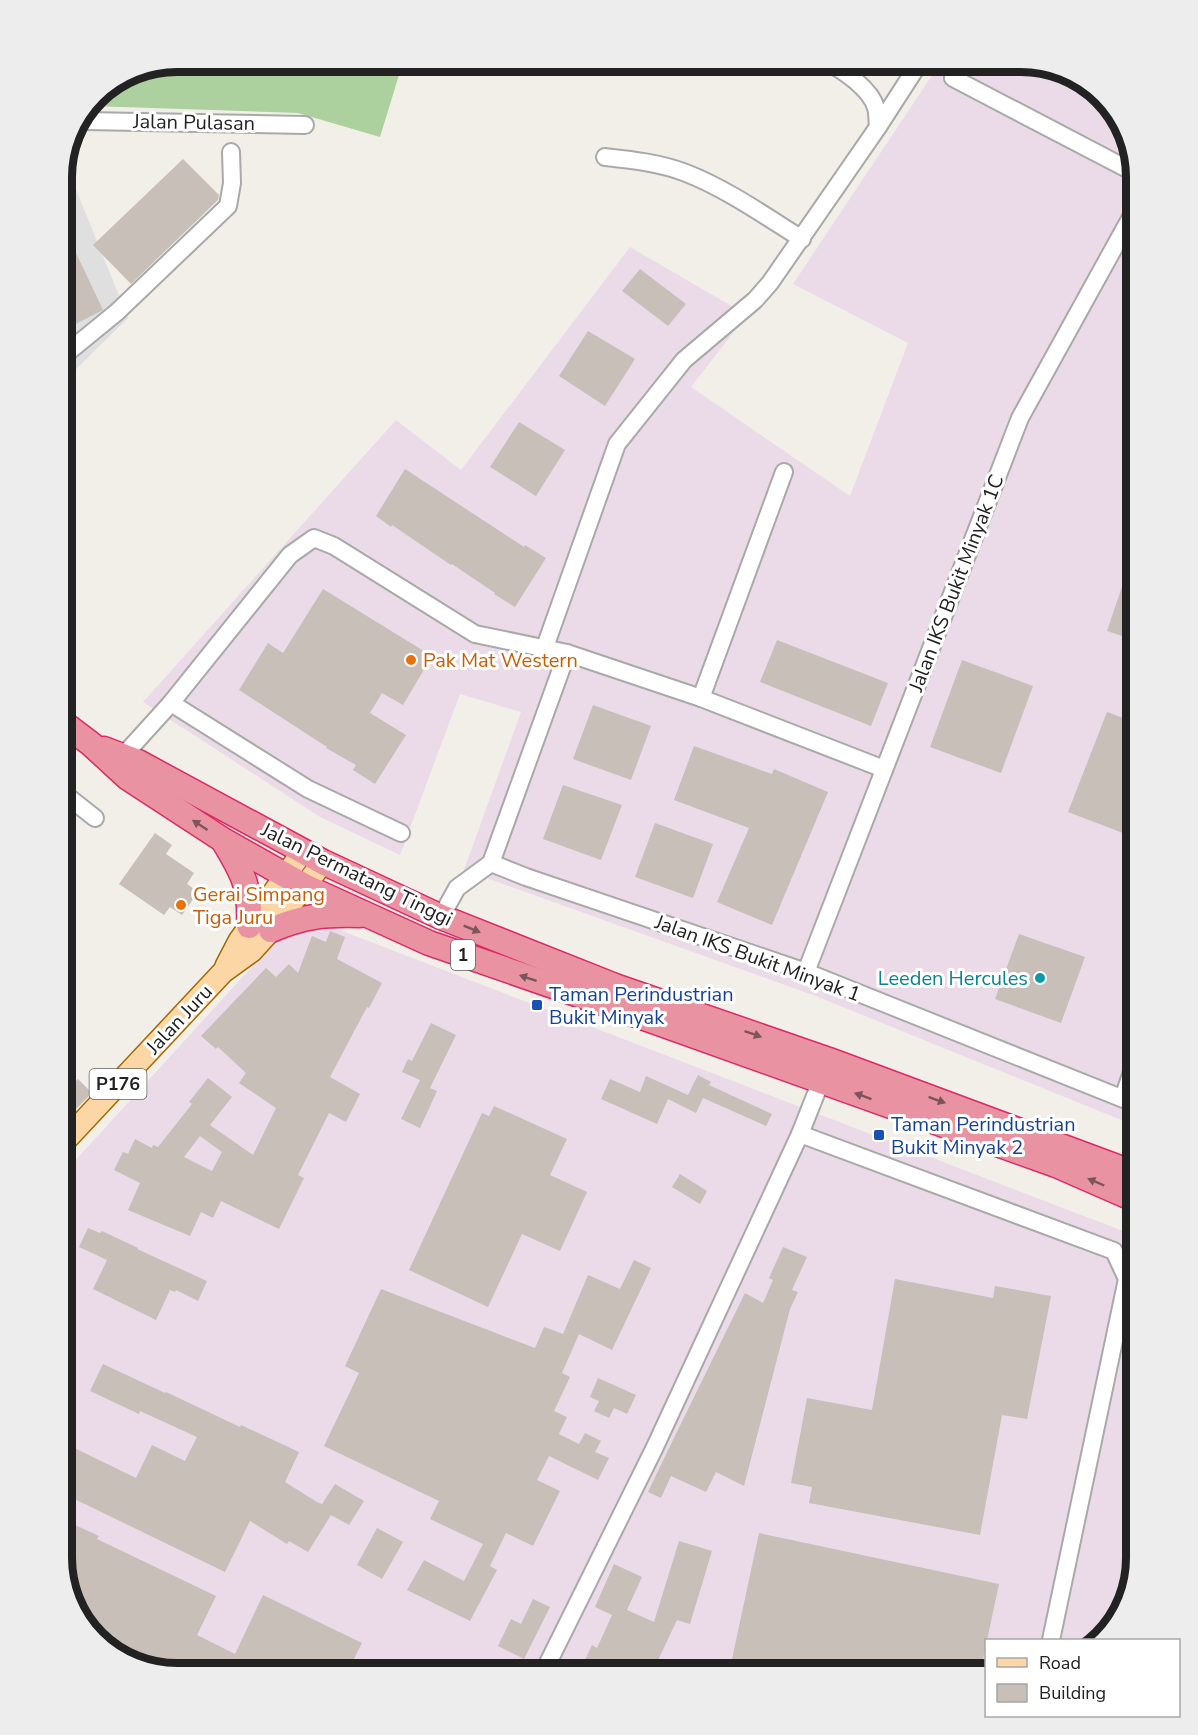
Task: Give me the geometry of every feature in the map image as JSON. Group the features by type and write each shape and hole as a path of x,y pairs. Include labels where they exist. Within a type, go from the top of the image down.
{"highway":[{"name":"Jalan Permatang Tinggi","path":"72,730 128,778 223,840 296,881 429,943 608,1005 825,1070 1126,1170"},
{"name":"Jalan Permatang Tinggi","path":"91,744 167,776 313,856 441,917 825,1070 1126,1195"},
{"path":"223,840 241,869 247,886 250,907 260,928 315,916 371,916"}],"main road":[{"name":"Jalan Juru","path":"72,1133 222,972 252,951 260,928 313,856"}],"street":[{"path":"844,72 865,90 876,106 878,127"},
{"path":"545,647 617,444 684,360 755,300 770,283 914,72"},
{"path":"952,78 1125,167"},
{"name":"Jalan Pulasan","path":"89,121 305,125"},
{"path":"72,349 117,312 228,206 232,183 231,152"},
{"path":"605,157 656,164 685,172 717,187 802,239"},
{"name":"Jalan IKS Bukit Minyak 1C","path":"806,972 1020,418 1126,228"},
{"path":"701,698 784,472"},
{"path":"123,756 171,703 290,555 314,538 334,546 475,634 567,653 701,698 884,769"},
{"path":"441,917 457,888 491,863 567,653"},
{"path":"171,703 308,789 400,834"},
{"path":"72,800 95,818"},
{"name":"Jalan IKS Bukit Minyak 1","path":"491,863 806,972 1126,1099"},
{"path":"548,1663 654,1449 800,1134 825,1070"},
{"path":"800,1134 1113,1251 1126,1278"},
{"path":"1051,1639 1126,1285"}],"shaded area":[{"path":"934,72 1027,72 1054,78 1067,83 1090,98 1108,119 1118,137 1126,177 1126,1122 813,995 464,870 521,712 460,694 400,855 320,817 143,702 396,420 461,470 630,247 747,315 691,387 850,496 908,343 793,284"},
{"path":"72,179 128,318 72,373"},
{"path":"332,927 1126,1232 1126,1558 1118,1598 1104,1622 1087,1639 985,1639 985,1663 171,1663 144,1657 113,1641 94,1622 86,1610 80,1598 73,1571 72,1164 280,936"}],"green space":[{"path":"171,72 400,72 380,137 298,113 100,106 113,94 137,80"}],"building":[{"path":"183,159 219,195 218,200 131,284 93,245"},
{"path":"72,244 103,310 72,326"},
{"path":"640,269 686,304 668,326 622,291"},
{"path":"588,331 635,359 605,406 559,376"},
{"path":"519,422 565,450 536,496 490,467"},
{"path":"405,469 524,547 525,545 546,558 515,607 376,516"},
{"path":"1126,575 1126,637 1107,631"},
{"path":"323,589 432,656 403,705 382,693 370,713 406,735 375,784 353,770 356,765 326,748 239,690 268,643 283,653"},
{"path":"777,640 888,683 871,726 760,682"},
{"path":"962,660 1033,686 1001,773 930,747"},
{"path":"593,705 651,726 631,780 573,759"},
{"path":"1107,712 1126,719 1126,834 1068,812"},
{"path":"694,746 772,774 774,769 828,792 772,925 717,902 749,828 674,800"},
{"path":"563,785 622,805 601,860 543,839"},
{"path":"655,823 713,844 693,898 635,877"},
{"path":"155,833 172,845 166,854 194,873 187,884 198,892 182,915 170,907 164,915 119,884"},
{"path":"330,931 345,937 337,959 382,983 330,1077 360,1094 346,1122 329,1113 298,1175 304,1178 279,1229 221,1201 213,1218 201,1212 190,1236 128,1210 140,1183 114,1170 123,1152 128,1154 135,1139 152,1148 153,1145 158,1147 192,1104 189,1102 208,1078 232,1097 210,1125 253,1155 276,1108 239,1083 246,1073 218,1047 216,1049 201,1036 266,968 276,977 289,964 298,973 312,936 326,942","holes":["200,1136 222,1152 212,1171 184,1157"]},
{"name":"Leeden Hercules","path":"1019,934 1085,957 1061,1023 995,999"},
{"path":"431,1023 456,1035 430,1088 437,1091 420,1128 401,1119 420,1080 402,1072 408,1059 412,1061"},
{"path":"698,1075 711,1082 709,1085 772,1114 766,1126 703,1098 696,1113 668,1099 657,1124 601,1099 610,1079 640,1092 646,1076 688,1095"},
{"path":"78,1079 92,1093 76,1109 72,1105 72,1085"},
{"path":"494,1106 567,1139 550,1175 587,1192 560,1251 522,1234 488,1307 409,1270 482,1113 489,1116"},
{"path":"680,1174 707,1191 700,1204 672,1187"},
{"path":"88,1228 100,1233 102,1231 207,1281 198,1301 176,1290 175,1292 170,1290 156,1320 93,1289 107,1260 79,1247"},
{"path":"783,1247 807,1257 792,1290 798,1292 790,1309 744,1486 716,1472 706,1492 671,1476 661,1498 648,1492 745,1293 763,1303 773,1280 769,1278"},
{"path":"634,1260 651,1268 612,1350 579,1334 562,1373 570,1377 554,1411 567,1417 559,1434 579,1444 585,1433 601,1441 595,1452 609,1458 598,1480 549,1456 537,1480 560,1491 533,1546 506,1533 490,1566 497,1570 470,1621 407,1590 424,1560 464,1581 483,1544 430,1519 439,1501 324,1446 359,1373 345,1366 381,1289 535,1348 544,1327 563,1334 588,1275 620,1289"},
{"path":"895,1279 993,1298 995,1286 1051,1296 1027,1419 1002,1415 980,1535 809,1503 812,1487 791,1483 807,1398 872,1410"},
{"path":"103,1364 299,1452 285,1482 317,1502 322,1504 335,1484 364,1501 349,1525 331,1515 308,1552 289,1541 287,1544 250,1521 225,1572 72,1498 72,1447 136,1478 152,1445 185,1461 197,1437 90,1391"},
{"path":"598,1378 636,1395 627,1414 614,1408 609,1418 594,1411 599,1401 590,1397"},
{"path":"72,1524 99,1536 97,1539 216,1596 197,1635 235,1654 263,1595 362,1643 352,1663 171,1663 131,1652 103,1632 94,1622 80,1598 73,1571"},
{"path":"377,1528 403,1542 382,1579 357,1565"},
{"path":"759,1533 999,1584 987,1639 985,1639 982,1663 731,1663"},
{"path":"679,1541 712,1551 690,1624 677,1620 657,1663 584,1663 592,1645 597,1648 612,1615 595,1607 614,1564 642,1577 627,1610 654,1622"},
{"path":"533,1599 550,1607 524,1659 498,1646 511,1619 521,1624"}],"place":[{"name":"Pak Mat Western","path":"411,660"},
{"name":"Gerai Simpang Tiga Juru","path":"181,905"},
{"name":"Leeden Hercules","path":"1040,978"},
{"name":"Taman Perindustrian Bukit Minyak","path":"537,1005"},
{"name":"Taman Perindustrian Bukit Minyak 2","path":"879,1135"}]}
